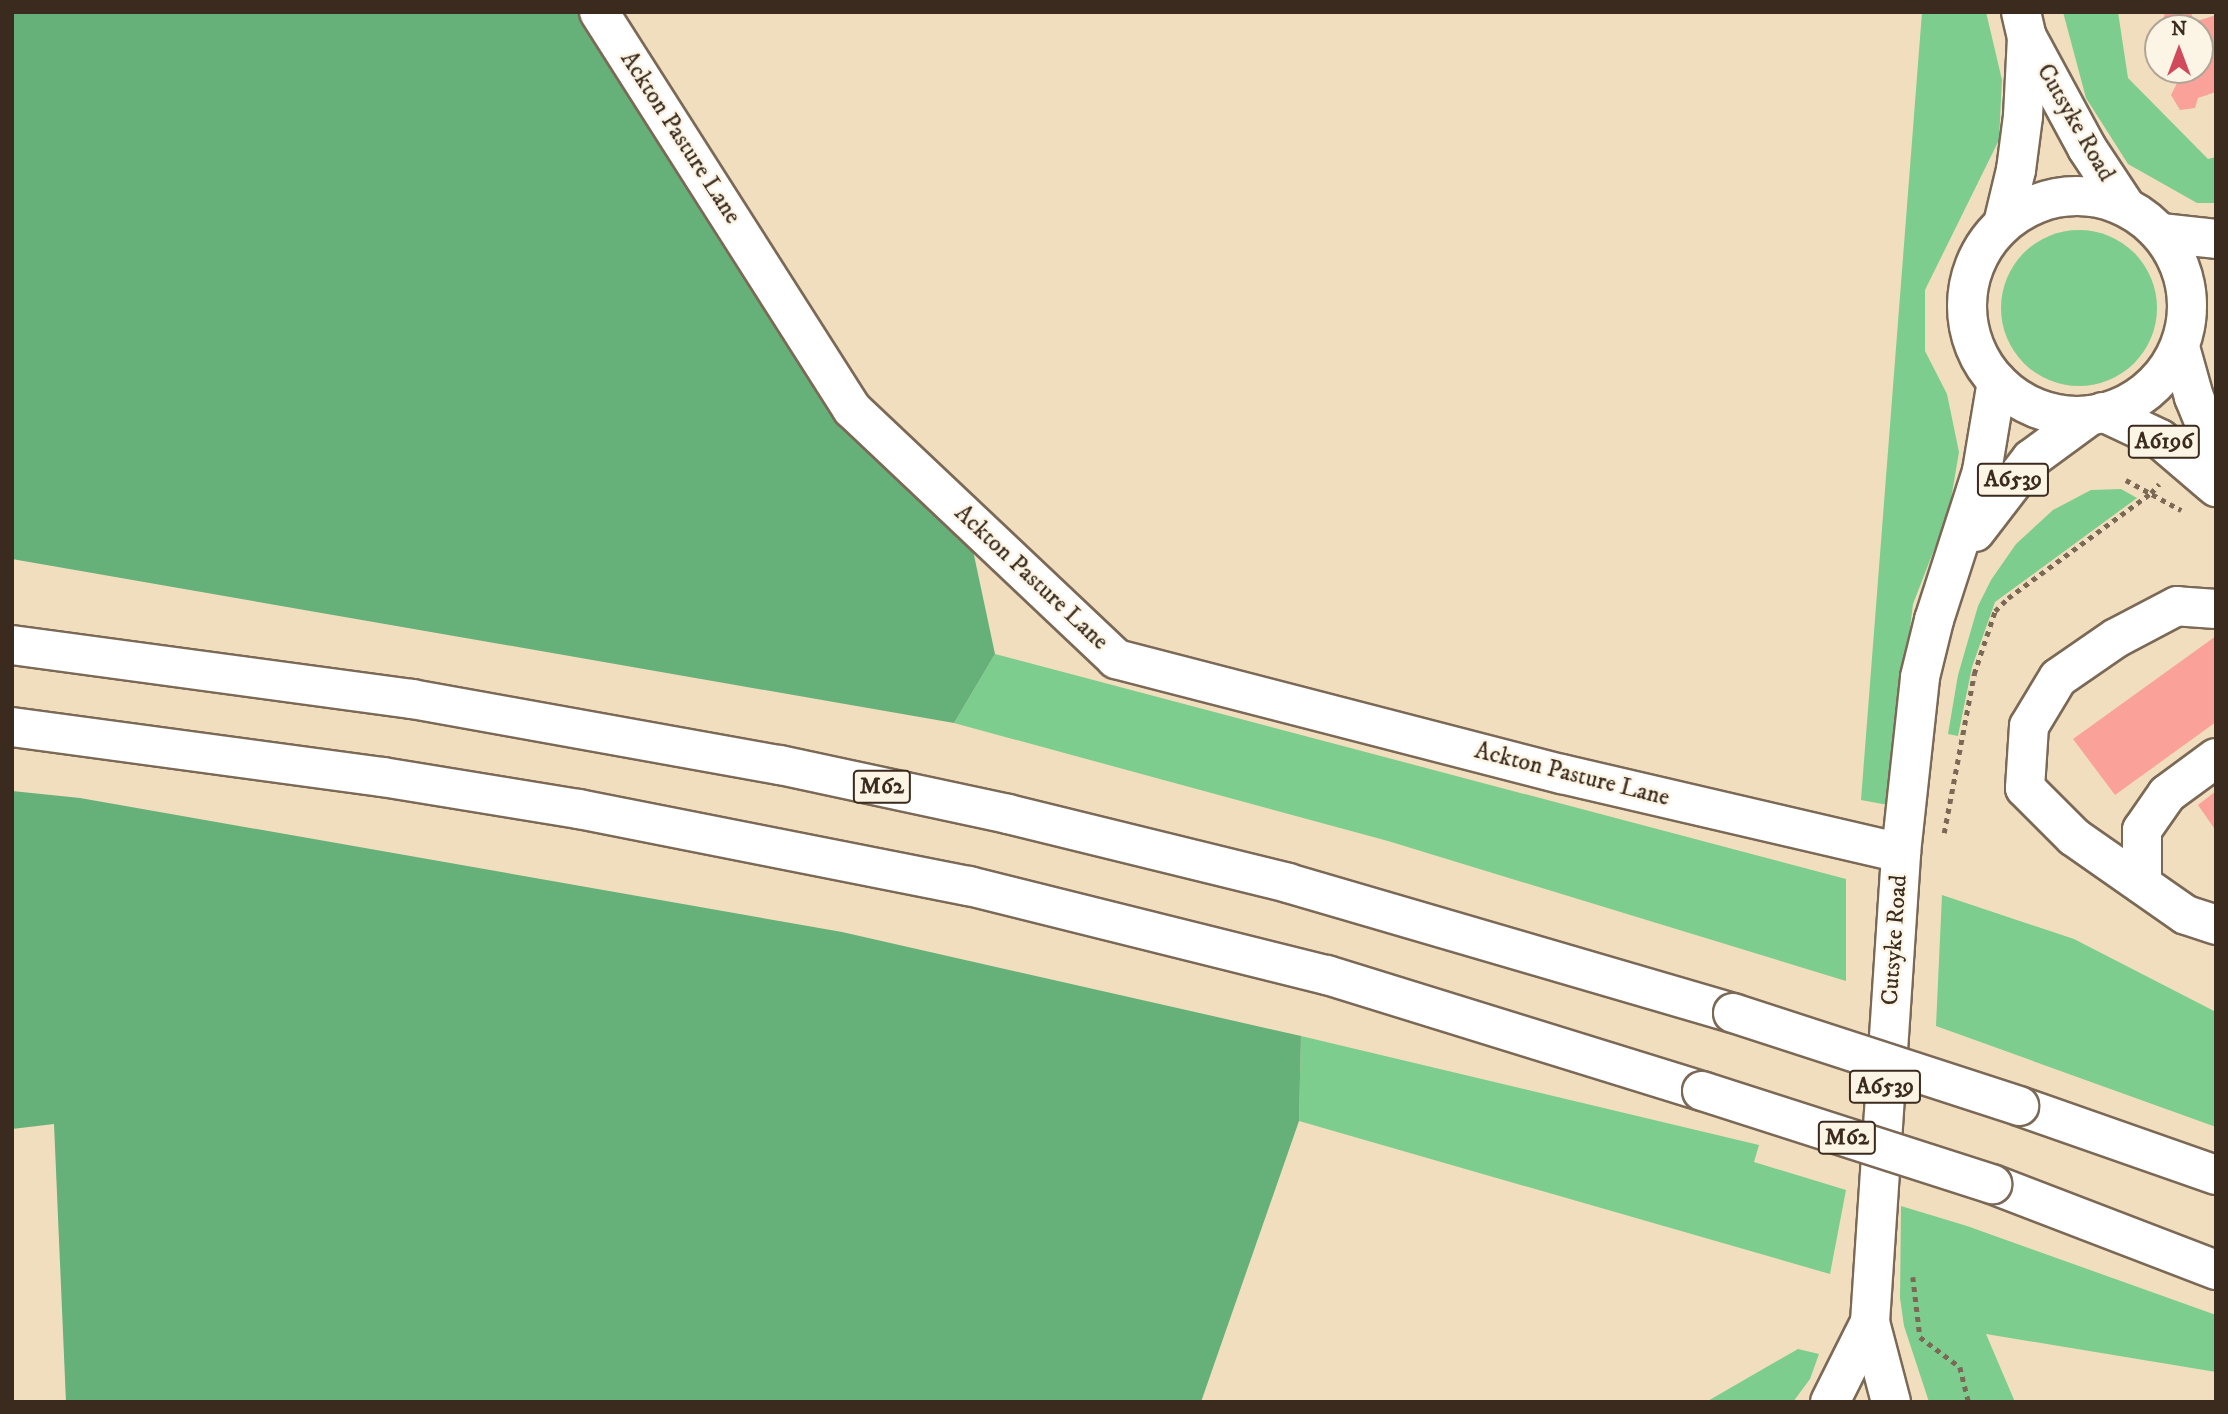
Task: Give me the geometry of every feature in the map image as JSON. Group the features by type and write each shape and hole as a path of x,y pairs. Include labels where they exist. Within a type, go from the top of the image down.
{"main road":[{"name":"Ackton Pasture Lane","path":"599,12 852,409 1116,659 1562,774 1901,853"},
{"name":"Cutsyke Road","path":"2024,25 2087,148 2126,207"},
{"name":"Cutsyke Road","path":"2003,224 2016,170 2023,116 2024,25"},
{"path":"2182,341 2188,299 2180,264 2161,233 2126,207 2101,198 2075,195 2049,199 2024,209 2003,224 1984,246 1972,273 1967,302 1969,330 1980,357 1997,381 2024,402 2056,414 2097,414 2142,395 2164,374 2182,341 2216,305"},
{"path":"2161,233 2216,239"},
{"name":"A6196","path":"2182,341 2194,397 2216,452"},
{"name":"Cutsyke Road","path":"1891,1402 1870,1322 1901,853 1920,677 1934,620 1982,471 1997,381"},
{"name":"Cutsyke Road","path":"1954,563 2000,497 2031,459 2097,414"},
{"name":"A6196","path":"2097,414 2160,439 2216,487"},
{"path":"2216,609 2177,606 2116,638 2058,678 2029,726 2025,788 2074,837 2186,915 2216,925"},
{"name":"M62","path":"12,645 412,699 766,763 941,800 1289,883 1733,1013 2019,1106 2216,1175"},
{"name":"M62","path":"12,727 383,777 566,807 969,886 1327,975 1992,1184 2216,1270"},
{"path":"2142,884 2142,830 2166,793 2216,758"},
{"name":"Cutsyke Road","path":"1830,1402 1870,1322"}],"path":[{"path":"2126,480 2186,512"},
{"path":"1941,847 1974,674 1996,611 2008,597 2151,493"},
{"path":"1912,1272 1920,1337 1960,1367 1969,1402"}],"green space":[{"path":"12,12 592,12 836,382 971,541 995,654 954,723 12,559"},
{"path":"1922,12 1986,12 2002,80 1999,140 1925,290 1925,351 1947,394 1959,452 1949,511 1913,604 1888,805 1861,800"},
{"path":"2063,12 2118,12 2128,78 2208,159 2216,157 2216,203 2197,203 2128,164 2086,98"},
{"path":"2079,230 2109,236 2134,253 2151,278 2157,308 2151,338 2134,363 2109,380 2079,386 2049,380 2024,363 2007,338 2001,308 2007,278 2024,253 2049,236"},
{"path":"2121,489 2137,498 1995,602 1972,667 1958,736 1948,734 1958,675 1978,606 1991,580 2016,544 2053,510 2091,490"},
{"path":"995,654 1846,879 1846,981 1388,841 954,723"},
{"path":"12,791 80,798 842,932 1301,1036 1299,1121 1201,1402 66,1402 54,1124 12,1129"},
{"path":"1942,895 2074,939 2216,1012 2216,1127 1936,1026"},
{"path":"1301,1036 1759,1145 1754,1162 1846,1190 1830,1274 1299,1121"},
{"path":"1901,1206 1967,1226 2216,1315 2216,1372 1986,1334 2015,1402 1929,1402 1904,1326 1900,1298"},
{"path":"1798,1349 1819,1354 1810,1379 1793,1402 1706,1402"}],"building":[{"path":"2191,12 2192,14 2164,14"},
{"path":"2216,15 2216,92 2198,98 2195,108 2180,110 2171,95 2176,84 2214,84"},
{"path":"2216,636 2216,722 2115,795 2073,739"},
{"path":"2216,791 2216,831 2198,805"}]}
